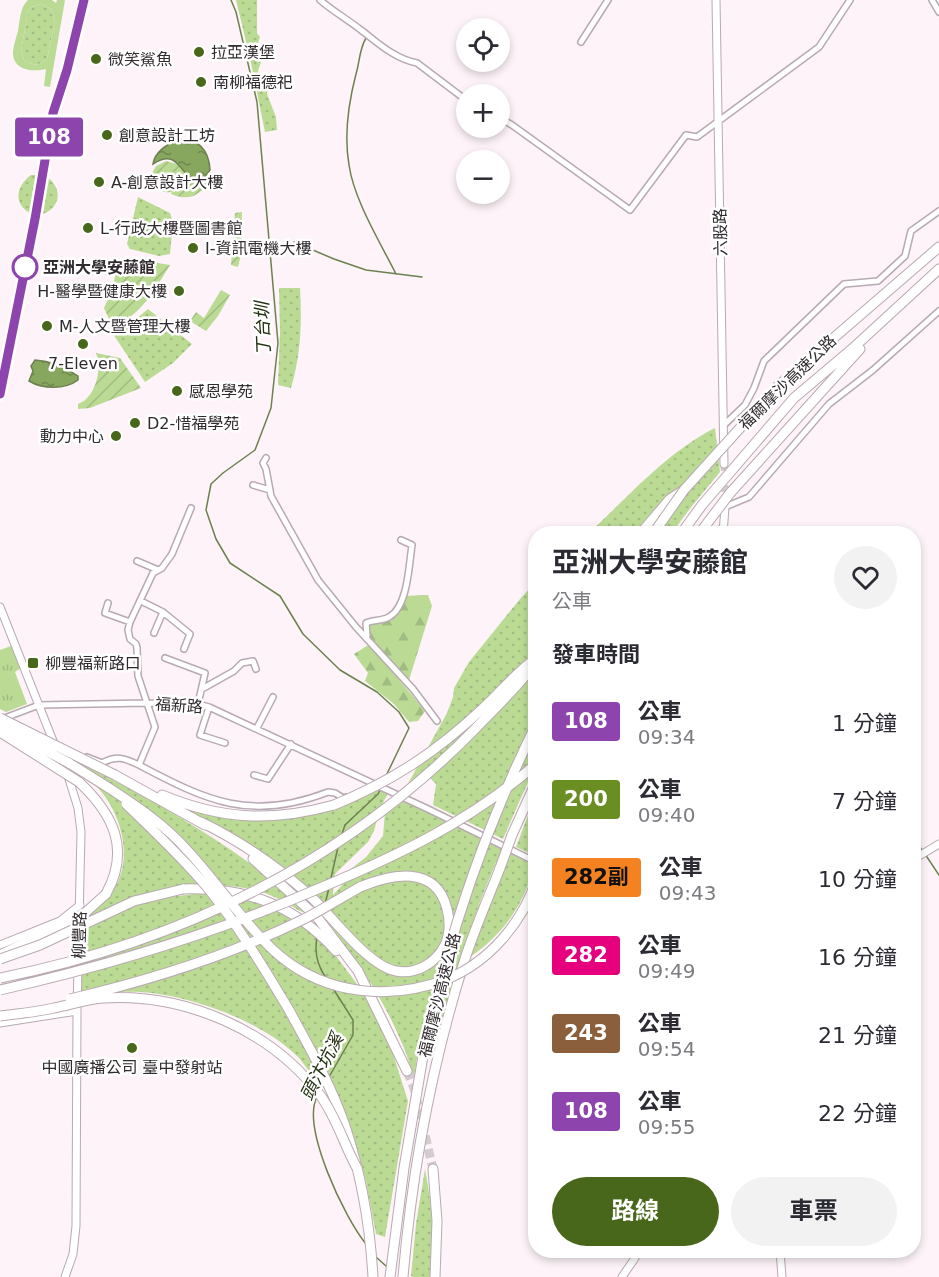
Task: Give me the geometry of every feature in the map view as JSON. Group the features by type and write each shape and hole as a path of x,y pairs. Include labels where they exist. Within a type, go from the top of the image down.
{"highway":[{"name":"福爾摩沙高速公路","path":"659,526 684,490 778,386 939,247"},
{"name":"福爾摩沙高速公路","path":"687,526 708,497 794,398 939,268"},
{"path":"705,526 731,492 862,347 873,328"},
{"path":"647,526 670,499 684,490"},
{"path":"115,776 182,803 237,816 290,815 334,805 372,789 434,750 528,668"},
{"path":"0,978 89,957 146,939 218,909 301,866 368,822 406,793 506,698 528,671"},
{"path":"0,718 230,836 276,868 324,909 366,955 381,966 395,971 418,969 433,960 449,935 445,903 435,888 421,878 408,875 386,878 360,887 303,919 234,948 128,984 0,1015"},
{"path":"0,726 93,777 144,811 175,837 281,957 317,979 348,989 384,993 408,991 442,980 471,966 496,946 520,916 528,902"},
{"path":"0,732 65,771 92,794 103,807 112,826 118,853 111,885 106,894 94,905 75,919 0,957"},
{"name":"福爾摩沙高速公路","path":"390,1277 392,1250 423,1056 442,972 496,810 528,742"},
{"path":"0,990 150,952 264,912 392,858 428,839 471,813 528,770"},
{"path":"110,788 171,847 206,885 258,959 289,1010 322,1072 343,1121 357,1168 371,1234 373,1277"},
{"name":"福爾摩沙高速公路","path":"403,1277 419,1159 441,1048 464,961 512,835 528,800"},
{"path":"201,822 264,867 319,928 374,1002 407,1071"},
{"path":"0,957 40,945 134,901 183,889 213,888 255,897 319,928"},
{"path":"0,1015 52,1009 101,998 121,998 173,1004 226,1021 272,1048 302,1074 328,1109 357,1168"},
{"path":"433,1170 437,1221 435,1277"}],"street":[{"path":"0,394 35,219 53,113 67,70 84,0"},
{"path":"320,0 336,15 363,31 380,46 409,62 417,63 456,92"},
{"path":"581,42 608,0"},
{"name":"六股路","path":"716,0 724,464"},
{"path":"510,124 630,210 686,135 697,137 819,47 850,0"},
{"path":"932,0 939,12"},
{"path":"724,425 745,405 764,361 844,284 878,281 905,256 911,231 939,211"},
{"path":"723,526 725,507 749,497 829,404 873,370 939,311"},
{"path":"266,458 263,463 271,496 318,580 437,720"},
{"path":"253,485 270,490"},
{"path":"139,765 155,727 138,676 136,644 130,639 128,630 153,573 162,568 172,554 191,508"},
{"path":"367,638 366,623 390,617 396,611 405,591 412,545 401,540"},
{"path":"137,561 158,570"},
{"path":"141,602 163,612 190,634 184,649"},
{"path":"108,603 105,613 130,622"},
{"name":"柳豐路","path":"0,607 72,783 81,832 76,1226 73,1254 65,1277"},
{"path":"154,633 163,612"},
{"path":"165,658 205,673 198,704"},
{"path":"202,689 234,671 242,663 253,661 256,669"},
{"path":"257,728 273,697"},
{"name":"福新路","path":"0,718 39,705 198,704 257,728 528,858"},
{"path":"209,707 200,735 225,743"},
{"path":"53,741 102,763 112,758 126,758 187,790 229,804 262,806 285,804 328,792 335,793 342,798 379,786"},
{"path":"254,775 268,779 291,744"},
{"path":"921,855 939,844"},
{"path":"0,945 60,921 80,905"},
{"path":"0,1023 77,1011"},
{"path":"622,1277 635,1258"},
{"path":"781,1258 782,1277"}],"green space":[{"path":"28,0 52,0 56,3 57,0 65,0 50,87 44,86 46,69 25,69 14,60 14,45 21,14","holes":["41,4 51,9 55,21 47,59 39,64 30,63 24,60 21,51 28,12 31,7"]},
{"path":"236,0 257,0 257,33 260,37 257,46 262,59 258,71 269,82 267,94 276,117 277,130 265,132"},
{"path":"41,4 51,9 55,21 47,59 42,63 33,64 24,60 21,51 28,12 31,7"},
{"path":"166,161 177,164 192,180 209,182 197,194 188,197 160,191 153,183 151,175 156,166"},
{"path":"31,175 38,175 30,213 21,205 18,195 22,184"},
{"path":"47,177 56,187 57,199 52,209 40,215"},
{"path":"138,197 170,213 173,222 170,254 159,256 130,249 127,244"},
{"path":"242,212 241,255 238,267 231,265 235,213"},
{"path":"127,258 170,265 140,308 113,328 104,308 113,287 117,265"},
{"path":"279,288 300,288 300,338 291,388 278,385"},
{"path":"221,290 230,295 206,331 190,321 196,312 204,318"},
{"path":"148,309 192,344 173,363 145,382 113,334"},
{"path":"96,353 120,358 141,388 90,408 78,409 78,404 89,396 96,382 99,367"},
{"path":"715,428 720,472 677,526 596,526 664,462"},
{"path":"528,590 528,782 503,839 433,805 436,784 424,772 405,789 447,713 454,688 469,662"},
{"path":"428,595 432,606 409,680 369,637 366,629 369,624 384,622 392,618 404,596"},
{"path":"370,644 425,711 418,721 409,722 394,704 365,681 368,673 354,654"},
{"path":"11,646 21,668 15,672 27,704 6,712 0,709 0,650"},
{"path":"62,747 102,766 99,773 166,809 231,850 279,886 304,913 267,894 226,885 189,885 166,888 168,897 204,893 233,895 280,912 308,929 333,952 366,996 393,1054 408,1101 385,1237 376,1234 354,1137 326,1066 316,1080 299,1058 263,1031 216,1009 191,1001 142,992 100,995 80,1000 82,919 110,894 118,882 124,853 119,823 113,809 96,786 68,768"},
{"path":"377,789 388,793 368,842 335,874 333,895 343,884 352,868 366,857 383,836 385,812 392,796 497,845 528,863 528,885 511,917 493,939 470,957 505,865 496,862 452,983 434,1054 418,1050 414,1078 389,1015 362,970 331,929 277,873 357,939 304,884 277,863 251,845 179,806 278,819 296,818 338,808"},
{"path":"528,815 528,853 516,847"},
{"path":"425,1169 432,1223 431,1277 413,1277 411,1276 416,1224"}],"water":[{"path":"178,139 197,143 205,151 210,170 202,181 191,179 171,159 160,160 153,164 159,152"},
{"path":"35,360 63,367 78,376 78,380 60,387 34,384 29,381 33,371 31,366"}],"waterway":[{"name":"丁台圳","path":"231,0 236,12 257,102 278,343 271,408 255,450 211,484 206,510 216,539 230,563 280,596 303,634 340,670 377,692 399,712 409,728 386,776"},
{"path":"366,38 349,107 347,131 349,165 362,206 396,274"},
{"path":"294,242 366,270 422,277"},
{"name":"頭汴坑溪","path":"342,834 345,825 378,794 381,788"},
{"name":"頭汴坑溪","path":"331,878 338,847"},
{"path":"925,854 939,875"},
{"name":"頭汴坑溪","path":"325,904 329,888"},
{"name":"頭汴坑溪","path":"317,938 317,959 326,978"},
{"name":"頭汴坑溪","path":"329,1077 353,1035 353,1020 334,990"},
{"name":"頭汴坑溪","path":"317,1097 314,1111 315,1129 320,1150 347,1215 366,1244"},
{"name":"頭汴坑溪","path":"376,1257 386,1266"}],"tunnel":[{"path":"724,464 725,501"},
{"path":"407,1071 414,1088 433,1169"}],"bus line":[{"name":"108","path":"0,394 35,219 53,113 67,70 84,0"}],"place":[{"name":"拉亞漢堡","path":"199,52"},
{"name":"微笑鯊魚","path":"96,59"},
{"name":"南柳福德祀","path":"201,82"},
{"name":"創意設計工坊","path":"107,135"},
{"name":"A-創意設計大樓","path":"99,182"},
{"name":"L-行政大樓暨圖書館","path":"88,228"},
{"name":"I-資訊電機大樓","path":"193,248"},
{"name":"亞洲大學安藤館","path":"25,267"},
{"name":"H-醫學暨健康大樓","path":"179,291"},
{"name":"M-人文暨管理大樓","path":"47,326"},
{"name":"7-Eleven","path":"83,344"},
{"name":"感恩學苑","path":"177,391"},
{"name":"D2-惜福學苑","path":"135,423"},
{"name":"動力中心","path":"116,436"},
{"name":"柳豐福新路口","path":"33,663"},
{"name":"中國廣播公司 臺中發射站","path":"132,1048"}]}
